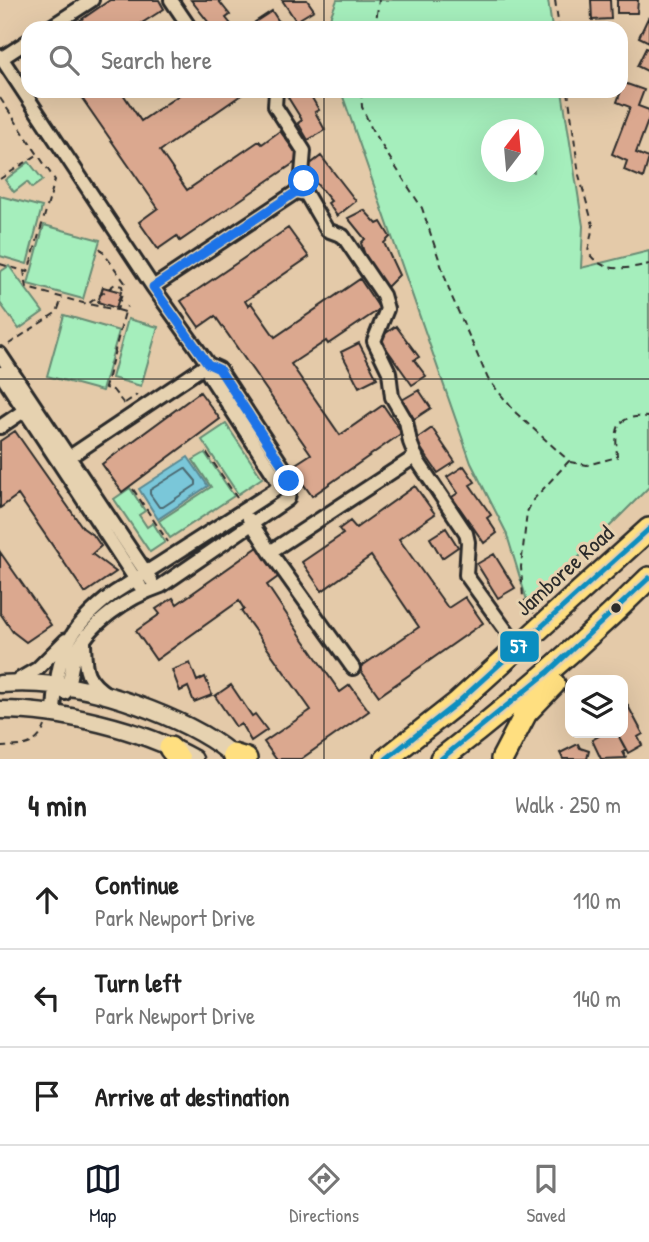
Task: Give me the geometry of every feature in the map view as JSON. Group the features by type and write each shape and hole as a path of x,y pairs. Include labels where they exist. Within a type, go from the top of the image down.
{"main road":[{"name":"Jamboree Road","path":"386,759 457,703 649,529"},
{"path":"442,759 488,723 596,629 649,578"},
{"path":"502,759 516,728 536,700 649,594"}],"street":[{"path":"59,21 92,0"},
{"path":"171,0 185,21"},
{"path":"21,45 1,57 21,87"},
{"path":"28,98 153,287 208,364 209,374 284,487 288,499 106,617 84,641 75,656 54,713"},
{"path":"276,98 275,106 304,151 304,181 301,193"},
{"path":"153,287 296,192 306,194 327,230 343,236 383,295 387,309 375,334 375,348 387,366 393,397 407,421 416,456 466,533 466,575 518,647"},
{"path":"5,349 29,407"},
{"path":"64,461 208,364"},
{"path":"0,373 29,407 150,590"},
{"path":"0,427 29,407"},
{"path":"270,552 416,456"},
{"path":"6,684 37,669 69,638 91,611 244,510 284,487"},
{"path":"244,510 270,552 352,668"},
{"path":"62,686 69,638"},
{"path":"84,641 85,668 94,683 112,697"},
{"path":"6,684 62,686 112,697 198,732 239,758"},
{"path":"0,710 54,713 119,730 194,759"}],"path":[{"path":"376,21 379,0"},
{"path":"555,0 558,21"},
{"path":"0,98 55,180 28,272 0,264"},
{"path":"361,98 362,107 373,132 422,208 451,295 488,379 516,413 569,461 587,465 617,457 616,431 621,422 629,417 649,417"},
{"path":"569,98 579,176 593,225 588,252 594,261 604,267 649,264"},
{"path":"0,179 37,155"},
{"path":"100,248 126,284 122,286"},
{"path":"24,271 27,288 125,312"},
{"path":"88,304 115,284 122,286"},
{"path":"117,310 122,286"},
{"path":"5,349 57,313 63,297"},
{"path":"127,306 105,388 113,390 124,404 136,394 138,397 127,404 129,406"},
{"path":"207,453 237,498"},
{"path":"542,625 523,598 521,567 527,512 533,500 569,461"},
{"path":"133,489 169,543"},
{"path":"0,747 29,745 38,739 54,713"}],"green space":[{"path":"337,0 548,0 551,21 329,21"},
{"path":"343,98 563,98 583,226 581,268 649,251 649,487 529,607 506,532 471,463"},
{"path":"29,162 43,180 32,188 27,182 14,192 5,180"},
{"path":"0,196 42,207 27,264 0,256"},
{"path":"44,225 100,240 83,299 28,284"},
{"path":"9,266 43,312 19,329 0,303 0,272"},
{"path":"64,315 119,331 102,391 47,376"},
{"path":"128,319 158,327 141,386 112,378"},
{"path":"226,424 262,478 238,494 202,440"},
{"path":"205,453 234,496 170,538 159,521 211,487 193,460"},
{"path":"130,488 145,511 139,515 147,527 153,523 165,542 150,552 114,499"}],"water":[{"path":"188,457 208,486 158,519 139,489"}],"building":[{"path":"110,0 159,0 164,9 145,21 79,21"},
{"path":"191,0 218,0 230,15 226,18 228,21 208,21"},
{"path":"282,0 307,0 314,10 296,21"},
{"path":"591,0 610,0 611,19 592,20"},
{"path":"617,0 638,0 637,13 617,13"},
{"path":"272,11 278,21 257,21"},
{"path":"649,19 649,42 639,37"},
{"path":"646,48 649,49 649,72 637,66"},
{"path":"628,84 644,90 638,106 649,110 649,118 636,153 649,158 643,178 624,170 627,161 612,154 630,107 617,102 618,98 628,98"},
{"path":"82,98 126,98 141,121 175,98 237,98 160,151 187,190 259,141 262,144 280,131 300,159 180,241 177,236 158,249 139,222 158,208"},
{"path":"288,98 312,98 319,110 315,112 325,130 308,140 298,123 302,120"},
{"path":"321,156 356,201 337,216 328,203 331,201 304,169"},
{"path":"364,210 377,224 381,222 390,237 384,243 399,275 387,287 365,255 361,243 365,239 348,218"},
{"path":"288,228 309,257 245,301 248,306 251,303 275,337 360,279 380,309 328,344 326,341 291,364 340,435 383,405 402,433 312,496 291,467 311,454 215,316 199,327 181,301"},
{"path":"103,287 121,292 116,308 98,302"},
{"path":"396,326 419,357 414,360 426,376 412,385 379,338"},
{"path":"359,343 377,378 359,387 341,352"},
{"path":"419,390 431,408 414,419 402,400"},
{"path":"200,392 220,419 122,492 102,464"},
{"path":"432,428 455,462 438,473 415,440"},
{"path":"15,431 83,528 94,536 101,546 92,554 116,572 85,593 18,495 0,508 0,441"},
{"path":"464,466 475,482 470,485 491,515 487,518 497,533 484,543 452,497 458,493 447,477"},
{"path":"415,486 435,514 399,539 448,608 465,597 483,623 379,696 359,668 419,627 371,556 322,591 302,562 343,534 339,529 350,521 356,528"},
{"path":"446,528 458,547 442,558 430,538"},
{"path":"258,547 278,577 267,585 301,636 340,692 350,685 369,711 301,759 276,759 264,742 311,710 241,611 244,609 239,601 156,660 136,631 160,614 156,609 173,598 177,604"},
{"path":"0,552 51,625 26,642 13,632 0,613"},
{"path":"494,554 515,588 498,598 477,564"},
{"path":"190,663 197,681 205,677 212,695 194,702 188,687 180,691 172,670"},
{"path":"231,685 252,716 255,714 267,730 251,741 241,724 236,727 215,696"},
{"path":"628,706 643,734 638,737 642,745 628,753 620,738 628,738"},
{"path":"620,738 626,750 623,752 626,758 601,759 592,740"},
{"path":"578,744 580,748 589,751 587,759 563,759 560,753"}],"transit line":[{"name":"57","path":"386,759 457,703 649,529"},
{"name":"57","path":"441,759 548,672 649,578"}],"route":[{"path":"289,481 286,471 219,369 208,364 153,287 296,192 301,193 304,181"}]}
